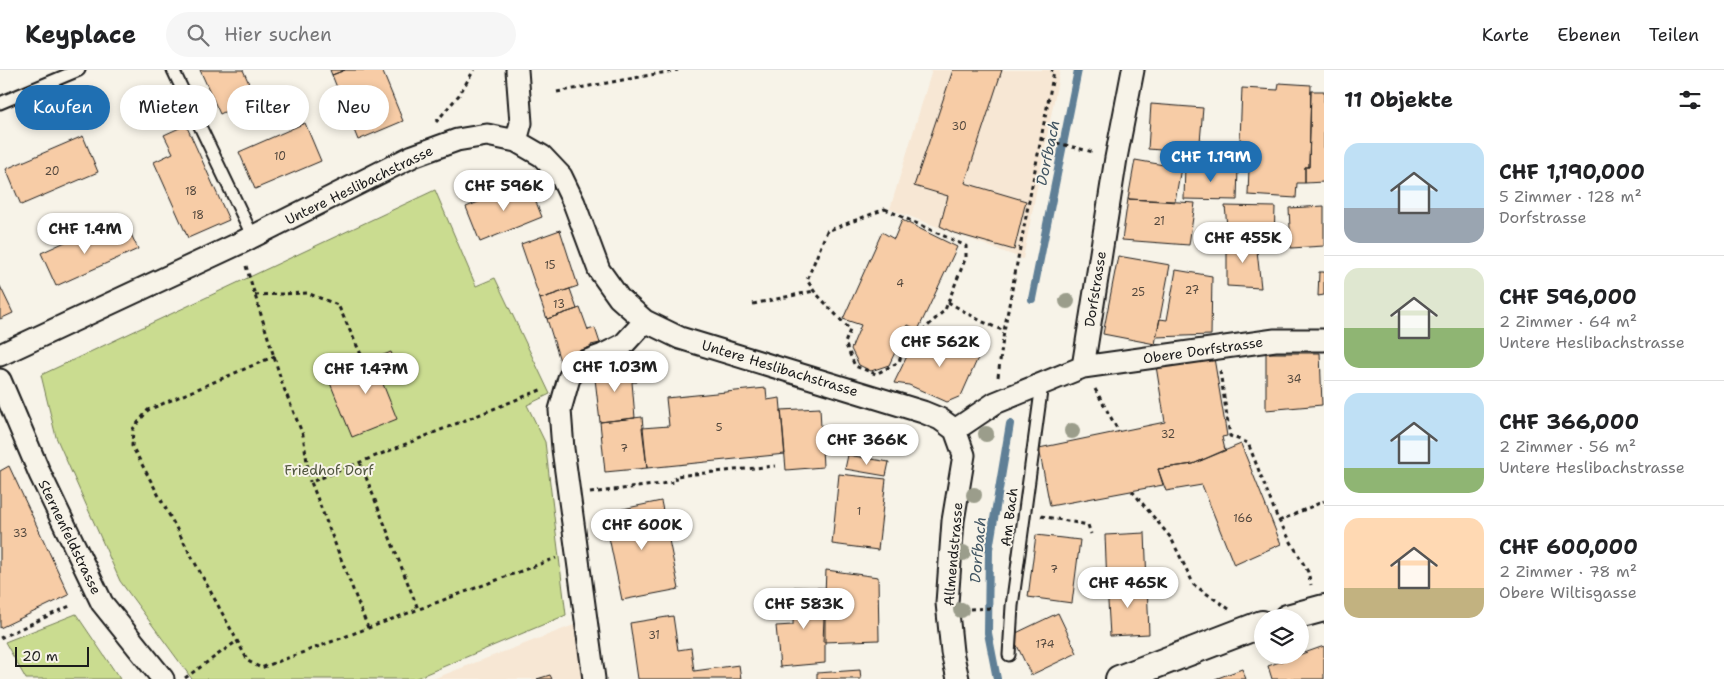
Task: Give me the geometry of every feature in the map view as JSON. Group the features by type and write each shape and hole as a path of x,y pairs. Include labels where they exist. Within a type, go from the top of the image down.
{"street":[{"path":"516,141 520,123 517,70"},
{"name":"Dorfstrasse","path":"1083,368 1116,158 1133,70"},
{"name":"Untere Heslibachstrasse","path":"0,355 247,240 413,156 457,140 487,136 516,141 542,156 561,176 574,203 599,270 618,298 644,321 680,338 922,412 940,419 955,430"},
{"path":"594,679 563,449 560,410 569,378 581,363 603,355 623,344 644,321"},
{"name":"Obere Dorfstrasse","path":"1083,368 1275,340 1324,340"},
{"path":"955,430 995,403 1083,368"},
{"name":"Sternenfeldstrasse","path":"0,380 40,474 102,603 163,679"},
{"name":"Allmendstrasse","path":"955,430 964,455 953,521 947,603 952,652 958,679"},
{"path":"1302,609 1318,599"},
{"path":"1118,679 1254,627"}],"lane":[{"path":"0,103 79,70"},
{"path":"173,70 247,240"},
{"name":"Am Bach","path":"1009,654 1012,606 1042,384"}],"path":[{"path":"434,124 459,95 474,70"},
{"path":"557,92 678,70"},
{"path":"995,403 1004,331 1054,71 1050,70"},
{"path":"1041,139 1081,149"},
{"path":"885,209 966,246 966,257 948,302 945,310 920,333 906,341 899,362 876,374 855,366 845,343 850,330 814,291 807,280 827,231 885,209"},
{"path":"247,240 255,295 275,356 282,386 303,435 310,482 368,628"},
{"path":"754,304 814,291"},
{"path":"255,295 307,293 338,305 364,361"},
{"path":"948,302 980,321 1004,331"},
{"path":"1216,348 1230,436 1248,443 1279,521 1308,572 1318,599"},
{"path":"275,356 148,410 134,428 132,446 248,660 261,668 577,550"},
{"path":"1083,368 1119,432"},
{"path":"310,482 569,378"},
{"path":"360,462 418,609"},
{"path":"570,496 676,482 675,476 775,466"},
{"path":"1132,491 1171,538 1194,585 1230,610"},
{"path":"1279,521 1324,501"},
{"path":"1025,512 1088,525 1091,534"},
{"path":"0,638 72,606"},
{"path":"972,609 1000,608"},
{"path":"183,679 237,641"}],"shaded area":[{"path":"932,70 1060,70 1023,259 890,209"},
{"path":"579,623 588,679 433,679 469,665"}],"green space":[{"name":"Friedhof Dorf","path":"435,190 476,286 495,278 550,394 527,405 545,442 566,615 414,679 192,679 120,581 56,437 41,375"},
{"path":"76,614 120,679 26,679 5,642"}],"building":[{"path":"200,70 243,70 250,85 227,85 227,111 220,114 217,107 217,85 207,85"},
{"path":"330,70 345,70 332,75"},
{"path":"345,70 382,70 388,85 336,85 332,75"},
{"path":"953,70 1002,70 965,183 1026,201 1014,250 954,233 940,226 948,196 914,186"},
{"path":"1279,83 1311,85 1309,167 1305,167 1305,183 1297,183 1296,198 1248,195 1250,141 1240,140 1242,88 1278,90"},
{"path":"389,87 403,121 389,127"},
{"path":"1311,91 1324,91 1324,182 1305,183 1305,167 1309,167"},
{"path":"1151,104 1203,108 1199,153 1148,149"},
{"path":"175,130 188,130 229,220 188,238 154,162 173,153 164,135"},
{"path":"289,130 308,130 321,161 255,189 239,152"},
{"path":"354,130 382,130 358,140"},
{"path":"83,136 98,172 21,205 6,169"},
{"path":"1135,160 1181,168 1175,201 1128,199"},
{"path":"1185,166 1238,168 1237,200 1184,199"},
{"path":"528,182 542,217 480,242 466,207"},
{"path":"1128,199 1195,203 1189,245 1122,240"},
{"path":"1225,206 1275,207 1274,241 1228,236"},
{"path":"1324,206 1324,246 1291,248 1289,208"},
{"path":"902,220 957,247 918,330 908,325 889,365 871,371 859,365 851,349 861,325 843,319 882,232 894,239"},
{"path":"98,227 105,243 130,232 138,249 56,286 41,253"},
{"path":"560,230 578,286 540,299 521,244"},
{"path":"1227,237 1256,241 1261,288 1227,286"},
{"path":"1118,256 1170,265 1155,344 1103,334"},
{"path":"1176,270 1212,276 1211,335 1156,337 1160,319 1167,320"},
{"path":"1319,272 1324,272 1324,295 1318,296"},
{"path":"0,286 13,313 0,319"},
{"path":"570,289 577,309 547,319 540,299"},
{"path":"580,308 588,330 595,328 600,343 591,345 594,353 561,364 547,319"},
{"path":"930,333 981,351 961,396 947,402 909,385 894,383 910,350 922,355"},
{"path":"391,352 399,372 381,379 397,419 352,437 330,383 351,375 349,369"},
{"path":"1266,353 1320,353 1322,405 1266,410"},
{"path":"1214,358 1227,436 1222,437 1225,450 1193,464 1158,469 1163,485 1050,506 1039,448 1165,422 1156,366"},
{"path":"630,363 631,371 636,371 637,382 632,382 635,418 600,422 594,370"},
{"path":"766,388 767,400 780,398 785,454 647,468 642,428 669,426 666,398"},
{"path":"820,408 823,467 786,470 781,410"},
{"path":"642,417 647,468 605,472 600,422"},
{"path":"1241,444 1281,544 1234,565 1202,485 1166,491 1158,469 1193,464"},
{"path":"848,455 889,462 886,476 845,469"},
{"path":"9,466 69,595 0,628 0,471"},
{"path":"839,474 886,479 878,550 832,544"},
{"path":"661,501 679,589 622,600 604,513"},
{"path":"1145,533 1147,583 1107,585 1105,535"},
{"path":"1036,535 1080,540 1072,603 1028,597"},
{"path":"826,570 878,577 879,640 823,642"},
{"path":"1147,583 1149,634 1110,636 1107,585"},
{"path":"794,587 825,588 825,663 780,667 776,626 793,625"},
{"path":"1058,613 1077,653 1031,675 1012,635"},
{"path":"673,616 678,650 691,648 694,671 739,665 741,679 638,679 630,623"},
{"path":"1324,646 1324,679 1272,679 1268,666 1274,664 1309,664 1309,651"},
{"path":"1242,669 1246,679 1215,679"},
{"path":"860,670 861,679 817,679 817,673"},
{"path":"550,675 552,679 537,679"}],"waterway":[{"name":"Dorfbach","path":"1032,299 1078,70"},
{"name":"Dorfbach","path":"997,679 988,633 989,549 1010,424"}]}
